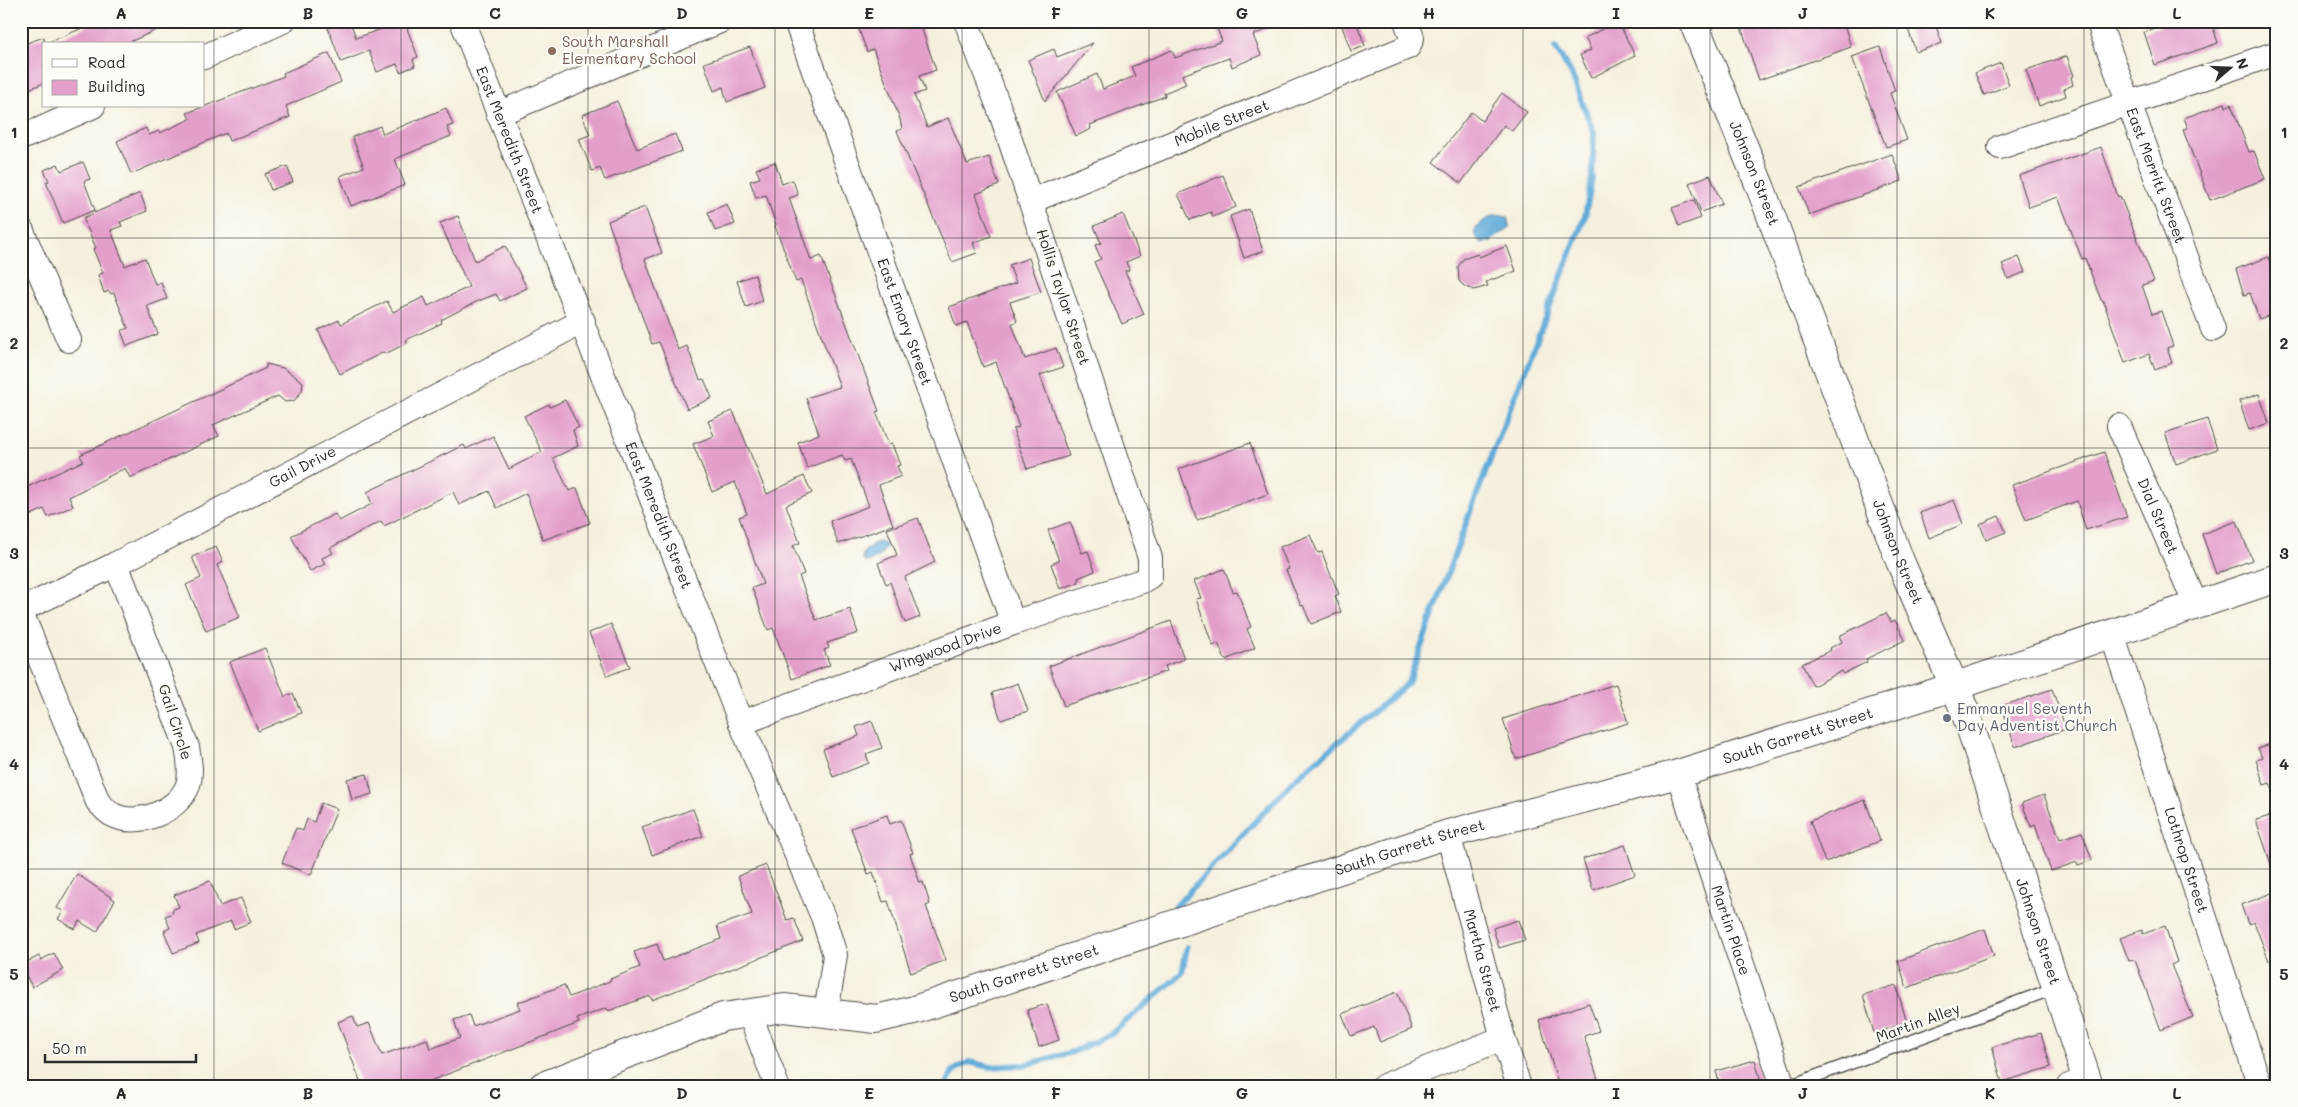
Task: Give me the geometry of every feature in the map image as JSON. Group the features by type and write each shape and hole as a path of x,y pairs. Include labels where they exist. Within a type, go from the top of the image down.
{"street":[{"path":"205,57 283,21"},
{"name":"East Meredith Street","path":"462,21 741,723 831,937 834,965 826,1014"},
{"path":"498,114 720,21"},
{"name":"East Emory Street","path":"796,21 1014,623"},
{"name":"Hollis Taylor Street","path":"966,21 995,95 1150,558 1150,576"},
{"name":"Johnson Street","path":"1693,21 1758,181 1900,561 1965,711 2058,988 2081,1083"},
{"name":"East Merritt Street","path":"2098,21 2127,104 2213,329"},
{"name":"Mobile Street","path":"1031,201 1408,47 1409,32"},
{"path":"2000,146 2277,53"},
{"path":"21,138 88,108"},
{"path":"21,228 68,340"},
{"name":"Gail Drive","path":"21,611 116,564 582,321"},
{"name":"Dial Street","path":"2119,426 2196,605"},
{"name":"Gail Circle","path":"21,611 98,802 112,815 132,820 147,818 165,810 180,798 188,785 190,769 187,747 116,564"},
{"name":"Wingwood Drive","path":"741,723 1014,623 1142,581 1150,576"},
{"name":"South Garrett Street","path":"543,1086 723,1017 784,1008 876,1019 914,1010 1448,834 1678,774 1953,687 2277,578"},
{"name":"Lothrop Street","path":"2112,634 2260,1086"},
{"name":"Martin Place","path":"1678,774 1783,1086"},
{"name":"Martha Street","path":"1448,834 1502,1038 1519,1086"},
{"path":"749,1012 777,1086"},
{"path":"1384,1086 1502,1038"}],"lane":[{"name":"Martin Alley","path":"1789,1086 2058,988"}],"water":[{"path":"1496,215 1507,217 1510,228 1491,242 1482,243 1475,234 1477,226"},
{"path":"881,541 886,545 881,554 875,559 865,562 862,558 866,549"}],"building":[{"path":"89,21 177,21 130,42 49,42 90,25"},
{"path":"350,21 356,38 404,21 418,57 413,59 415,66 400,72 397,64 377,72 369,51 341,62 328,28"},
{"path":"856,21 919,21 936,70 919,76 925,91 914,95 927,127 948,118 967,164 989,157 999,185 976,194 991,236 973,243 977,253 952,262 897,131 902,129 900,119 873,49 867,52"},
{"path":"1214,21 1286,22 1253,35 1261,55 1232,67 1229,58 1182,75 1186,84 1164,93 1165,96 1090,125 1091,129 1076,136 1057,92 1097,74 1103,89 1135,76 1131,67 1172,50 1175,58 1222,41"},
{"path":"1340,21 1356,21 1365,46 1351,51"},
{"path":"1618,21 1635,56 1591,78 1580,55 1591,50 1585,38"},
{"path":"1739,21 1843,21 1851,47 1759,80"},
{"path":"1934,21 1942,43 1916,52 1908,29"},
{"path":"2176,21 2211,21 2218,43 2155,65 2144,32"},
{"path":"44,37 44,42 42,42 42,84 21,92 21,45"},
{"path":"1093,43 1045,101 1028,60 1054,49 1057,57"},
{"path":"750,47 765,88 727,102 723,87 714,91 704,63"},
{"path":"1880,47 1895,91 1890,93 1907,140 1886,147 1852,57"},
{"path":"329,53 341,82 286,106 290,117 229,141 226,133 131,174 117,141 146,128 149,135 159,131 160,133 190,119 187,113 205,108 205,106 284,76 283,73"},
{"path":"2067,56 2074,76 2071,77 2073,85 2064,89 2066,96 2039,106 2026,70"},
{"path":"2001,63 2009,85 1984,95 1975,73"},
{"path":"1502,93 1527,112 1512,131 1504,125 1461,183 1433,162 1471,112 1482,121"},
{"path":"617,101 637,149 675,134 682,151 605,180 600,168 592,171 579,139 590,135 582,115"},
{"path":"2225,103 2226,107 2231,104 2249,152 2254,151 2265,179 2210,200 2183,130 2188,128 2184,118"},
{"path":"446,108 453,125 447,127 451,136 395,159 405,185 351,206 340,176 364,167 352,137 380,126 383,134"},
{"path":"2101,147 2118,197 2120,196 2154,281 2142,285 2152,314 2161,311 2173,346 2167,348 2172,363 2155,370 2149,354 2125,363 2103,300 2101,300 2085,258 2082,259 2058,197 2029,207 2019,176"},
{"path":"1892,154 1902,181 1809,215 1799,187"},
{"path":"83,162 90,179 84,181 95,210 63,223 46,182 49,181 44,170 58,164 61,171"},
{"path":"775,162 782,184 793,180 798,195 789,198 811,260 821,256 879,411 876,412 889,445 892,444 900,465 897,466 901,476 879,485 893,525 838,544 830,521 869,506 851,459 845,461 842,455 807,468 798,442 819,434 806,398 840,387 801,280 796,282 775,226 766,195 756,198 750,181 760,178 756,169"},
{"path":"287,166 293,182 271,190 265,174"},
{"path":"1223,175 1236,207 1213,217 1211,212 1190,220 1178,194"},
{"path":"1710,175 1722,204 1701,212 1689,183"},
{"path":"140,193 147,211 120,222 122,226 111,230 125,266 145,258 155,284 161,282 167,299 147,306 158,334 127,346 121,331 128,328 114,293 111,294 109,291 104,293 98,275 103,273 93,249 96,248 83,218"},
{"path":"1694,200 1701,218 1679,226 1672,208"},
{"path":"727,204 735,224 715,231 708,212"},
{"path":"645,207 662,253 645,259 678,350 687,346 700,380 704,379 712,398 687,409 659,342 652,344 608,221"},
{"path":"1249,209 1263,251 1244,258 1230,216"},
{"path":"1123,214 1140,256 1126,262 1129,270 1125,271 1144,314 1122,324 1094,262 1101,259 1095,245 1101,243 1094,226"},
{"path":"458,216 475,261 505,246 527,288 500,301 496,294 476,302 441,320 442,323 406,340 407,343 340,374 318,330 339,320 341,324 387,301 393,312 424,297 428,306 469,287 440,223"},
{"path":"1507,246 1516,271 1486,282 1488,286 1474,290 1464,286 1459,281 1458,267 1463,259 1478,254 1479,257"},
{"path":"2019,257 2025,272 2008,279 2002,264"},
{"path":"2269,257 2277,279 2277,313 2259,319 2250,293 2244,295 2236,269"},
{"path":"1029,258 1041,292 1010,302 1017,321 1012,324 1025,359 1056,348 1063,367 1040,375 1069,456 1027,469 1013,429 1019,427 996,362 983,367 967,322 956,326 949,307 1016,283 1009,265"},
{"path":"755,275 762,301 746,307 737,281"},
{"path":"266,364 283,368 303,382 302,391 294,401 285,402 278,396 213,425 219,436 130,478 125,468 69,497 73,506 48,517 44,509 21,520 21,490 83,461 80,455 266,368"},
{"path":"2259,394 2269,423 2249,430 2239,401"},
{"path":"565,400 579,427 573,430 578,446 553,458 569,491 577,488 590,523 543,540 526,493 497,508 489,491 459,505 453,492 384,526 381,521 330,548 333,553 322,558 325,564 310,571 291,536 335,514 339,521 372,504 367,492 464,445 466,449 493,436 509,469 542,452 524,416 549,404 550,407"},
{"path":"733,411 767,494 804,476 812,493 786,505 800,543 793,546 804,574 799,576 816,620 850,609 858,633 827,643 829,648 824,650 830,665 792,679 773,628 768,630 752,588 763,584 739,517 747,514 735,482 712,492 693,444 714,436 708,421"},
{"path":"2207,419 2217,449 2176,464 2165,433"},
{"path":"1250,443 1268,494 1197,520 1179,469"},
{"path":"2104,452 2127,517 2086,530 2077,501 2026,520 2012,485"},
{"path":"1954,500 1963,524 1929,538 1920,513"},
{"path":"1999,516 2006,532 1986,540 1980,524"},
{"path":"918,518 935,562 905,577 920,617 905,623 890,582 886,584 878,563 897,555 887,529"},
{"path":"2237,521 2252,560 2216,574 2202,534"},
{"path":"1070,522 1082,553 1088,551 1095,571 1078,578 1079,582 1060,589 1051,564 1059,561 1048,530"},
{"path":"1310,535 1318,553 1322,552 1339,594 1335,596 1341,612 1311,624 1303,605 1301,606 1286,570 1289,569 1280,547"},
{"path":"216,547 223,562 217,565 240,617 206,631 186,585 201,578 192,557"},
{"path":"1224,569 1233,592 1237,591 1251,627 1247,629 1255,648 1225,660 1218,643 1213,646 1196,599 1201,598 1194,581"},
{"path":"1886,613 1891,622 1895,620 1905,640 1866,659 1867,662 1843,674 1842,671 1813,686 1802,664 1831,650 1830,648 1842,642 1839,636"},
{"path":"1171,621 1184,659 1165,666 1167,671 1064,706 1049,666"},
{"path":"611,624 630,667 607,676 589,633"},
{"path":"265,648 285,697 293,693 301,713 258,731 230,662"},
{"path":"1018,683 1028,711 1001,720 992,693"},
{"path":"1616,684 1628,723 1516,759 1503,719"},
{"path":"2052,689 2066,729 2015,747 2002,706"},
{"path":"872,721 882,748 866,754 869,763 833,777 823,749 859,736 856,727"},
{"path":"2277,742 2277,793 2274,793 2270,783 2264,785 2256,760 2262,758 2258,748"},
{"path":"367,774 372,794 352,800 347,779"},
{"path":"2044,795 2060,839 2082,832 2092,860 2078,865 2077,862 2051,871 2035,825 2031,827 2022,803"},
{"path":"1865,800 1880,841 1825,862 1810,821"},
{"path":"321,803 337,809 311,875 282,863 296,828 303,831 307,819 314,822"},
{"path":"693,809 703,836 652,855 642,827"},
{"path":"2277,814 2277,872 2274,873 2256,820"},
{"path":"887,815 890,824 901,820 913,853 910,854 920,883 923,882 930,904 926,906 946,960 911,973 888,901 883,902 873,872 868,874 851,828"},
{"path":"1625,845 1635,875 1593,890 1583,859"},
{"path":"766,865 787,920 794,918 803,941 652,1000 650,996 608,1011 607,1008 577,1019 579,1023 417,1086 362,1086 338,1022 353,1016 357,1027 369,1023 382,1055 427,1039 430,1049 460,1038 454,1020 469,1015 473,1026 520,1009 517,1003 564,985 569,997 640,967 634,952 657,944 663,961 721,939 717,926 752,914 738,876"},
{"path":"77,874 115,900 97,932 79,921 75,929 58,919 63,911 57,908"},
{"path":"210,881 220,906 241,898 251,922 234,929 231,921 196,935 199,943 173,953 164,931 170,928 165,916 173,913 172,910 179,907 174,895"},
{"path":"2277,891 2276,979 2254,922 2248,924 2241,905"},
{"path":"1518,920 1525,940 1499,948 1493,928"},
{"path":"2165,926 2177,962 2171,965 2193,1017 2161,1030 2135,960 2129,961 2120,938 2142,930 2143,934"},
{"path":"1985,929 1994,956 1907,988 1898,961"},
{"path":"54,953 63,970 32,987 21,965 39,956 41,960"},
{"path":"1896,985 1907,1023 1874,1033 1863,995"},
{"path":"1397,992 1412,1029 1380,1042 1374,1027 1351,1036 1342,1014"},
{"path":"1589,1003 1599,1031 1584,1036 1598,1079 1576,1086 1559,1086 1539,1020"},
{"path":"1047,1004 1059,1040 1039,1047 1027,1010"},
{"path":"2041,1033 2051,1067 2002,1082 1992,1047"},
{"path":"1755,1060 1761,1082 1748,1086 1720,1086 1716,1071"}],"waterway":[{"path":"1175,907 1295,779 1408,683 1470,512 1585,216 1592,178 1594,133 1571,73 1555,47"},
{"path":"946,1086 953,1071 969,1062 990,1067 1025,1065 1073,1052 1111,1034 1182,973 1187,947"}],"place":[{"name":"South Marshall Elementary School","path":"552,51"},
{"name":"Emmanuel Seventh Day Adventist Church","path":"1947,718"}]}
